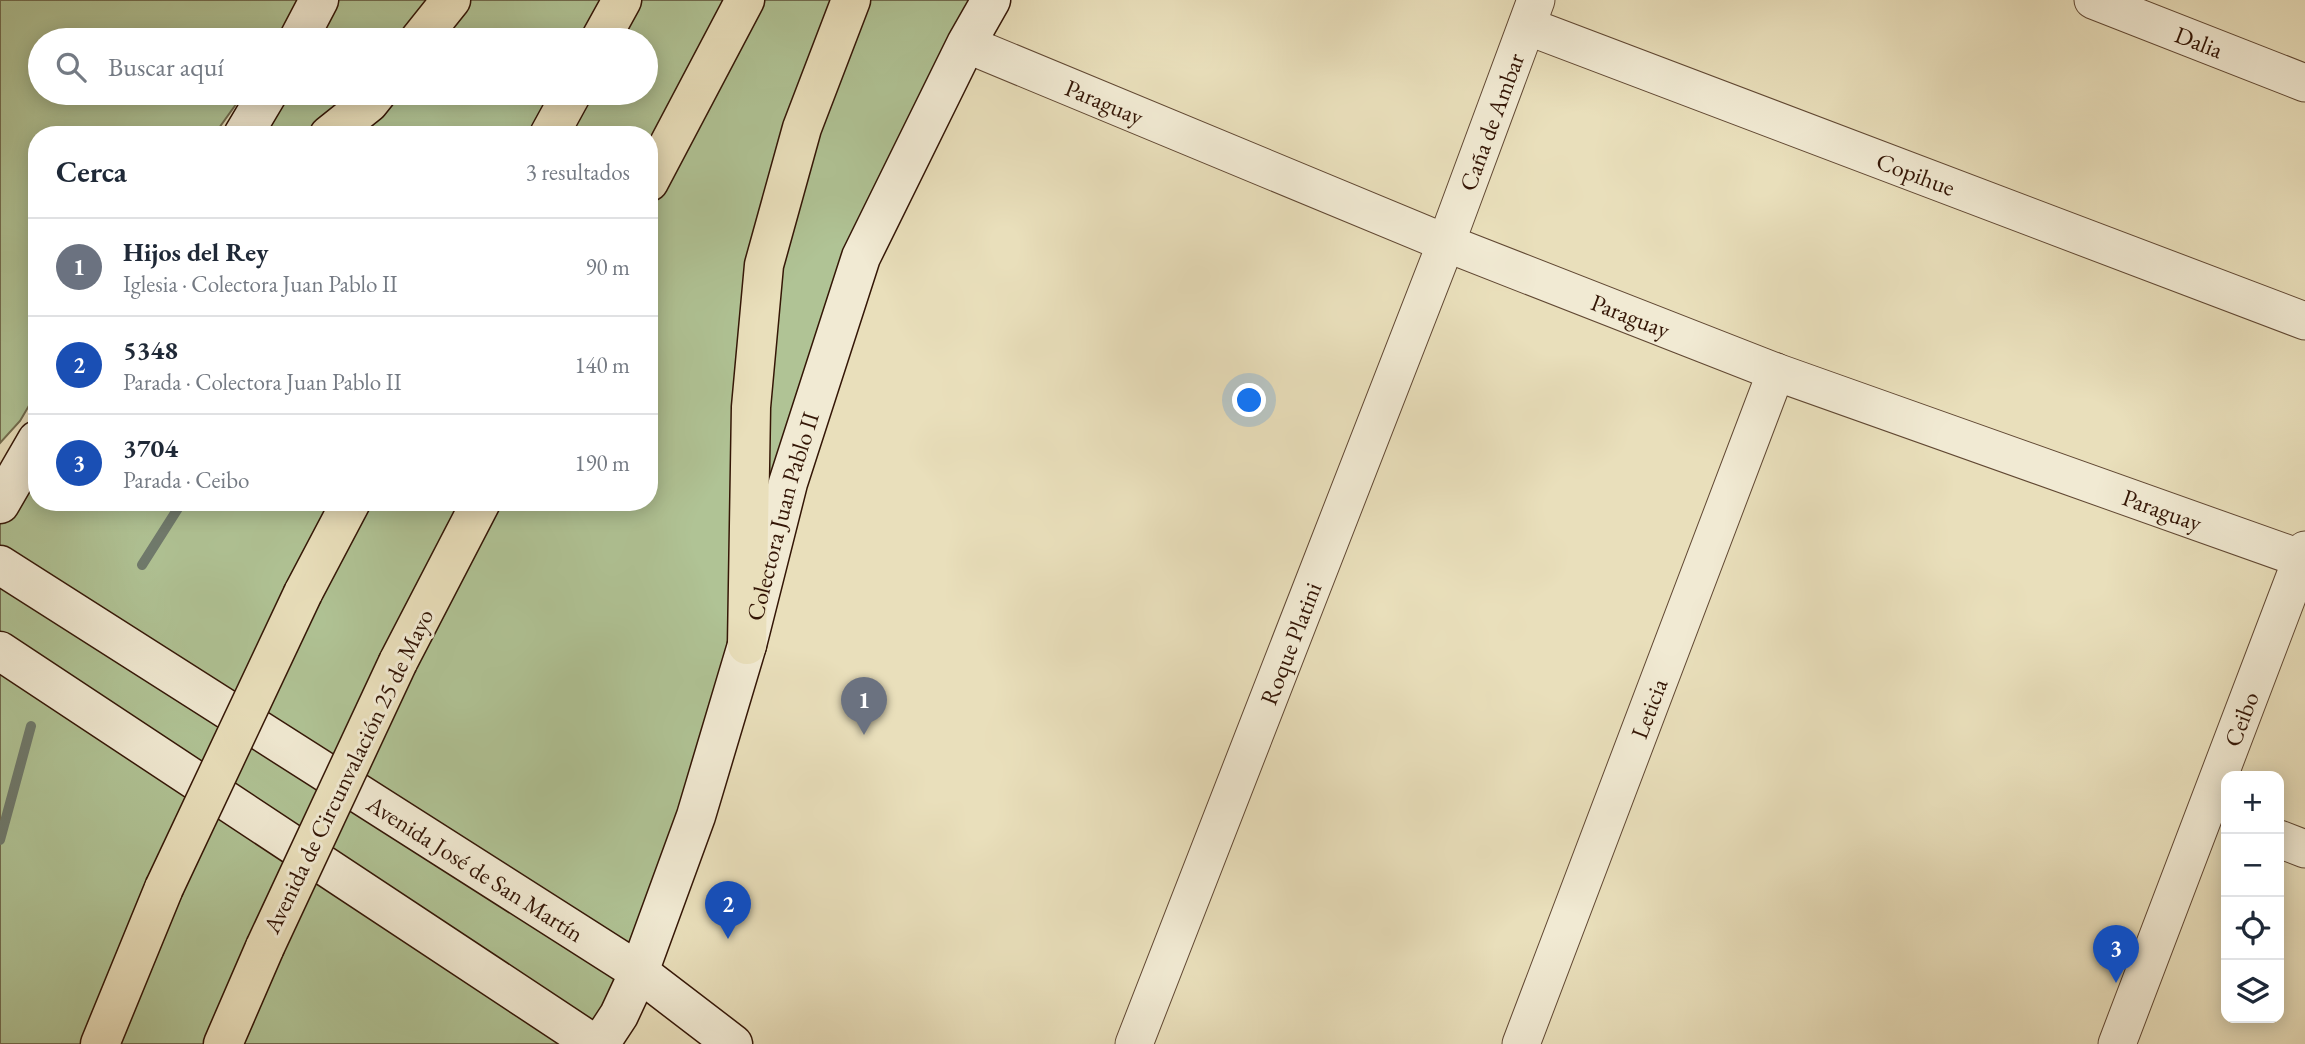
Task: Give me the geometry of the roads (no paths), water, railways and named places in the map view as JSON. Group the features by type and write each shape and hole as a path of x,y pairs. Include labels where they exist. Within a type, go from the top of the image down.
{"highway":[{"path":"429,28 452,0"},
{"path":"607,28 622,0"},
{"path":"658,165 745,0"},
{"path":"747,645 751,407 764,265 802,128 851,0"},
{"path":"340,126 366,105"},
{"path":"554,126 565,105"},
{"path":"100,1044 164,888 303,593 346,511"},
{"name":"Avenida de Circunvalación 25 de Mayo","path":"223,1044 265,947 398,662 476,511"}],"main road":[{"path":"304,28 319,0"},
{"name":"Colectora Juan Pablo II","path":"597,1044 619,1015 639,972 696,816 747,645 788,483 860,257 966,44 991,0"},
{"path":"248,126 261,105"},
{"path":"0,504 28,456"},
{"name":"Avenida José de San Martín","path":"0,565 639,972 733,1044"},
{"path":"0,652 597,1044"}],"street":[{"name":"Dalia","path":"2094,0 2305,83"},
{"name":"Caña de Ambar","path":"1446,243 1532,13"},
{"name":"Copihue","path":"1532,13 2305,321"},
{"name":"Paraguay","path":"966,44 1446,243 1776,372 2304,556"},
{"name":"Roque Platini","path":"1134,1044 1446,243"},
{"name":"Leticia","path":"1521,1044 1776,372"},
{"name":"Ceibo","path":"2117,1044 2216,814 2304,556"},
{"path":"2284,841 2305,849"}],"waterway":[{"path":"142,565 176,511"},
{"path":"0,840 31,726"}],"place":[{"name":"Hijos del Rey","path":"864,735"},
{"name":"5348","path":"728,939"},
{"name":"3704","path":"2116,983"}]}
